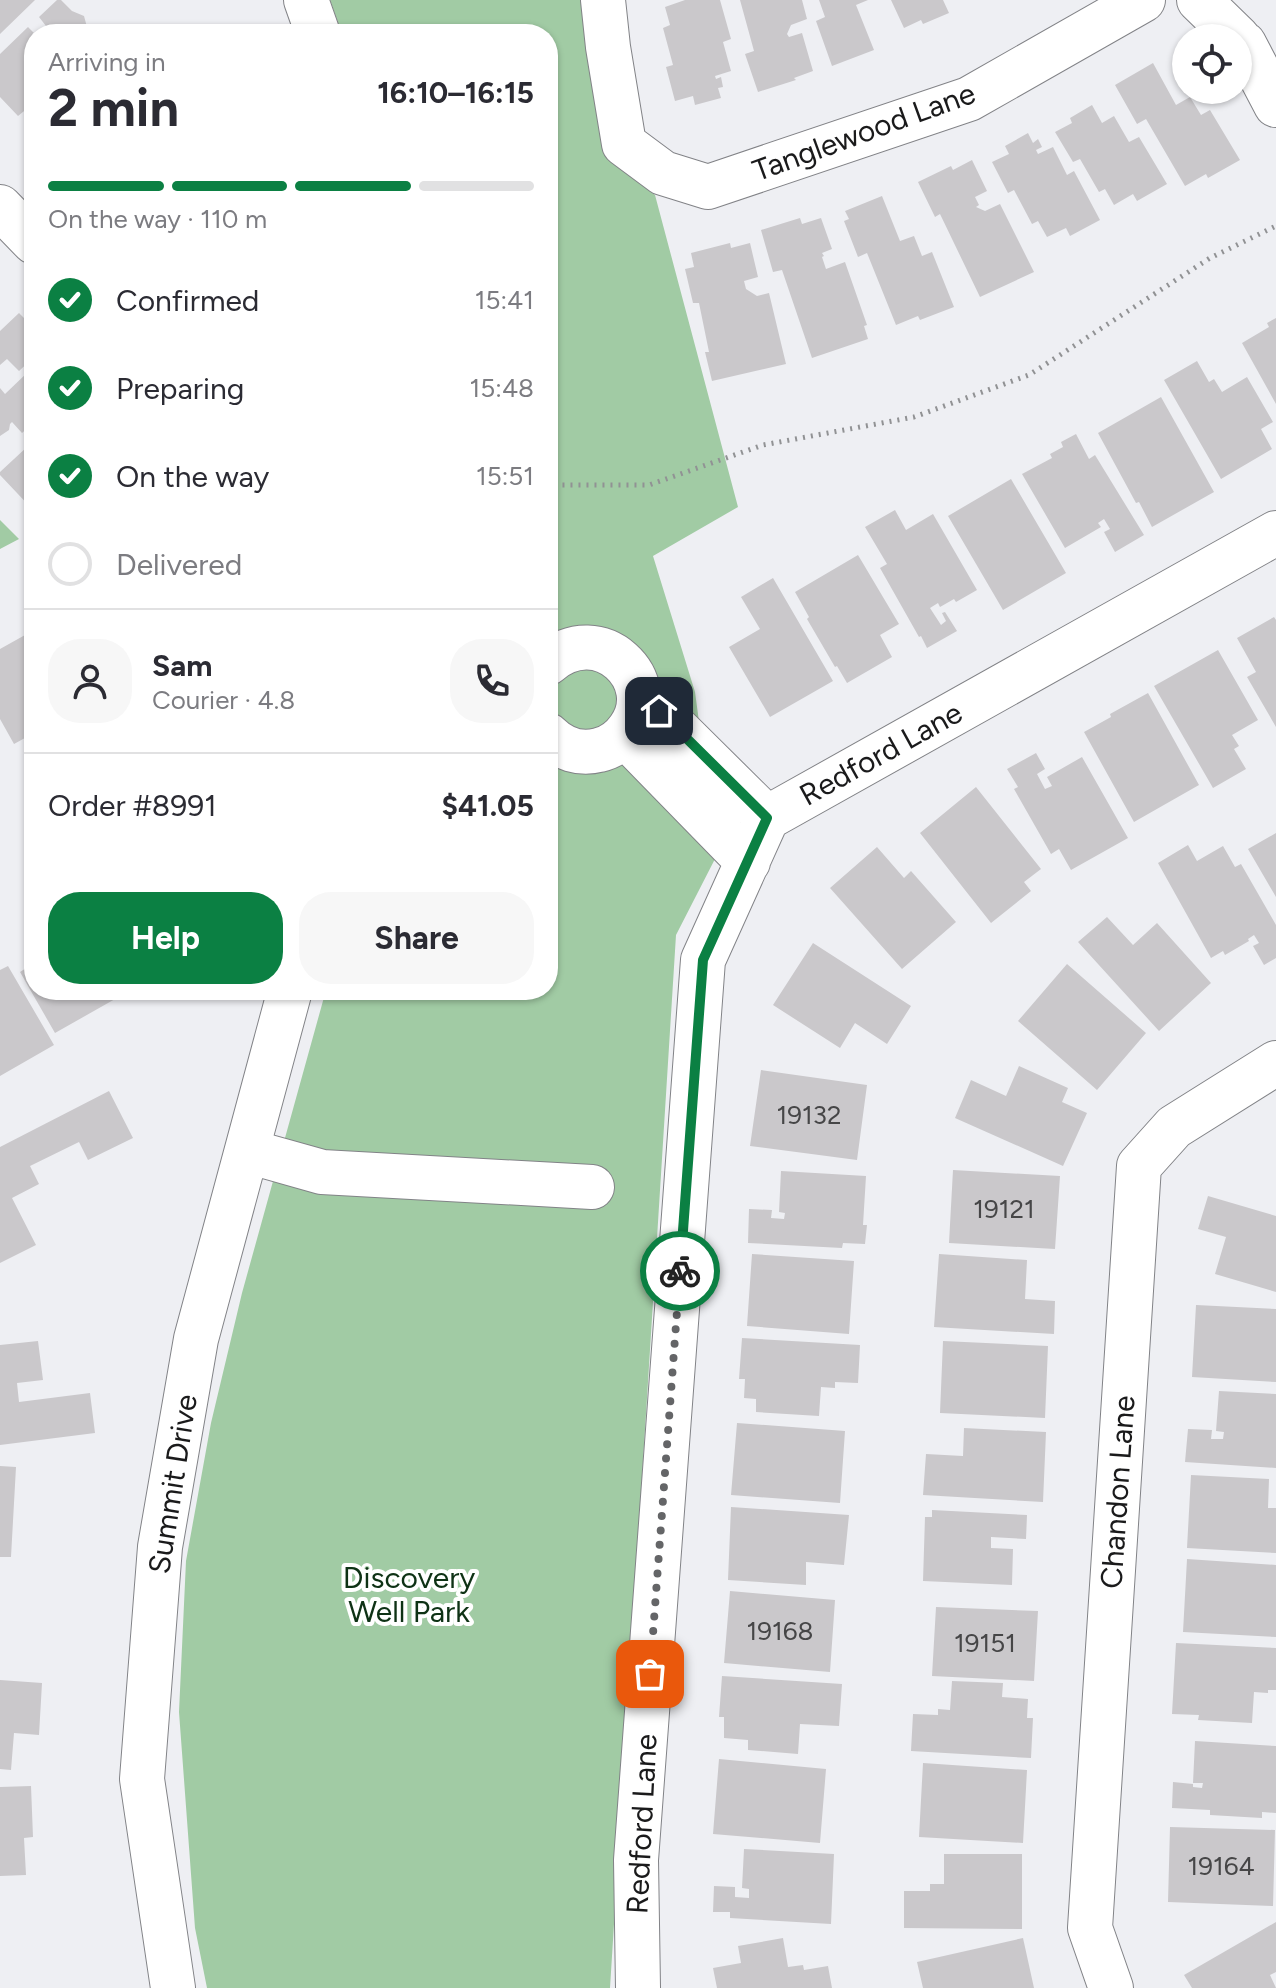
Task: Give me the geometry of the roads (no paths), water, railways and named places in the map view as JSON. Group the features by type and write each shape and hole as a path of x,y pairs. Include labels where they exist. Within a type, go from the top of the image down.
{"street":[{"path":"306,0 314,24"},
{"name":"Tanglewood Lane","path":"603,0 624,144 663,173 708,187 969,99 1143,0"},
{"path":"1199,0 1224,24"},
{"path":"1252,51 1276,73"},
{"path":"1252,62 1276,105"},
{"path":"0,207 24,232"},
{"name":"Redford Lane","path":"638,1988 636,1860 703,960 767,818 1276,533"},
{"path":"558,655 580,646 601,648 619,658 632,675 639,695 638,711 632,725 623,737 608,748 590,752 572,751 558,744"},
{"path":"639,695 767,818"},
{"path":"623,737 748,862"},
{"name":"Summit Drive","path":"173,1988 142,1779 160,1547 196,1339 287,1000"},
{"name":"Chandon Lane","path":"1111,1988 1090,1928 1139,1166 1174,1127 1276,1063"},
{"path":"247,1151 322,1172 592,1187"}],"park label":[{"name":"Discovery Well Park","path":"409,1595"}]}
